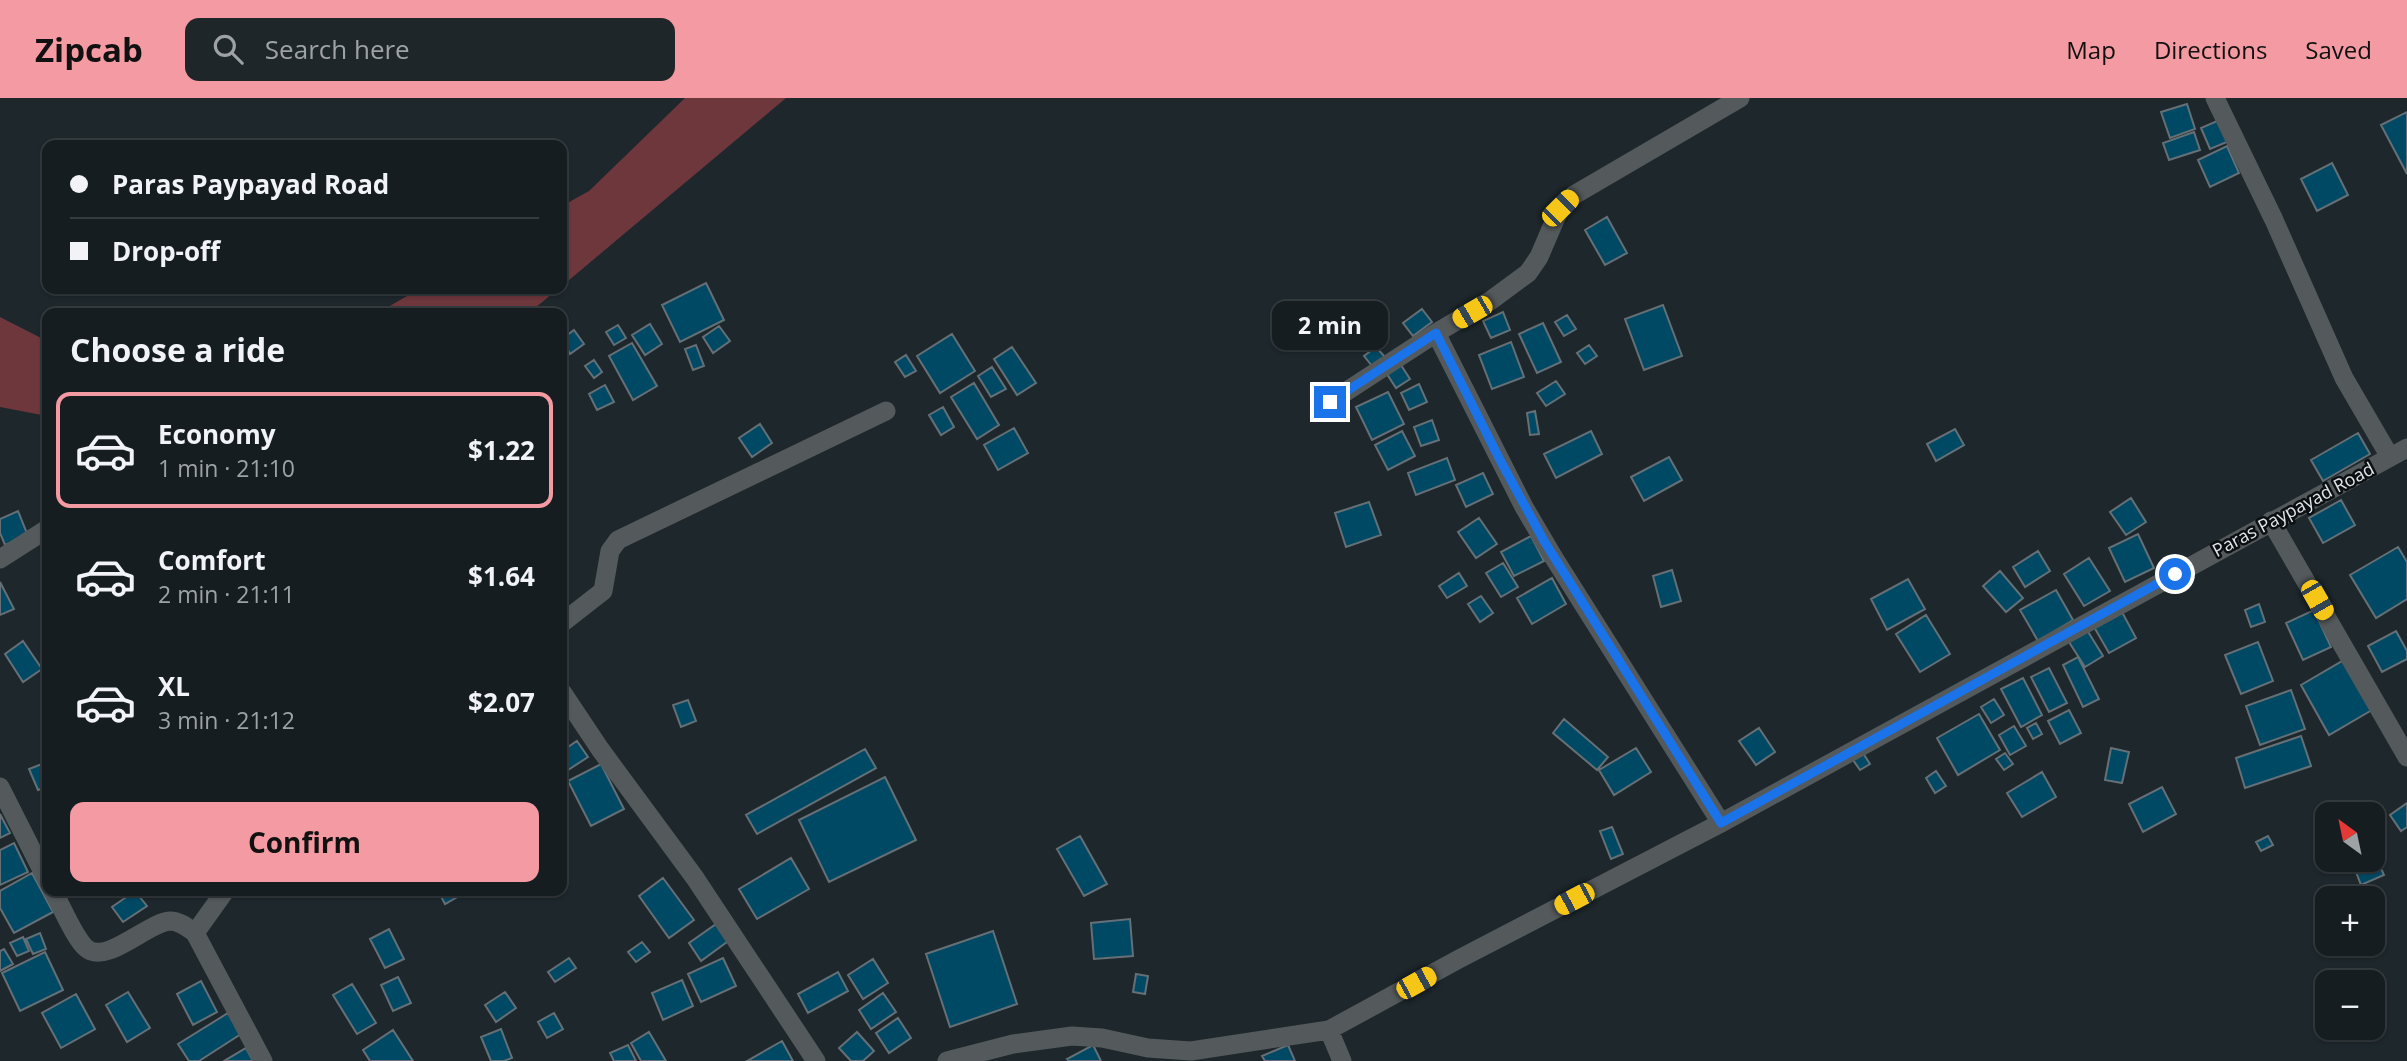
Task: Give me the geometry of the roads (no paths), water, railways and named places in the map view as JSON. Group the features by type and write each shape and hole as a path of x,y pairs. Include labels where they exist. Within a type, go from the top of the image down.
{"street":[{"path":"1330,402 1490,301 1528,273 1539,257 1560,208 1574,195 1614,169 1740,98"},
{"path":"2215,98 2274,220 2344,378 2398,452"},
{"path":"1436,333 1518,495 1554,558 1721,823"},
{"path":"567,616 603,592 610,551 618,540 886,411"},
{"name":"Paras Paypayad Road","path":"947,1061 1013,1044 1072,1035 1102,1038 1148,1048 1228,1054 1329,1030 1721,823 2398,452"},
{"path":"2271,521 2407,757"},
{"path":"0,559 42,533"},
{"path":"567,700 695,878 816,1061"},
{"path":"0,787 42,870"},
{"path":"56,896 83,946 93,953 105,952 169,921 182,924 195,933 263,1061"},
{"path":"195,933 221,896"},
{"path":"1329,1030 1342,1061"},
{"path":"1013,1044 1024,1061"},
{"path":"1129,1044 1140,1061"}]}
